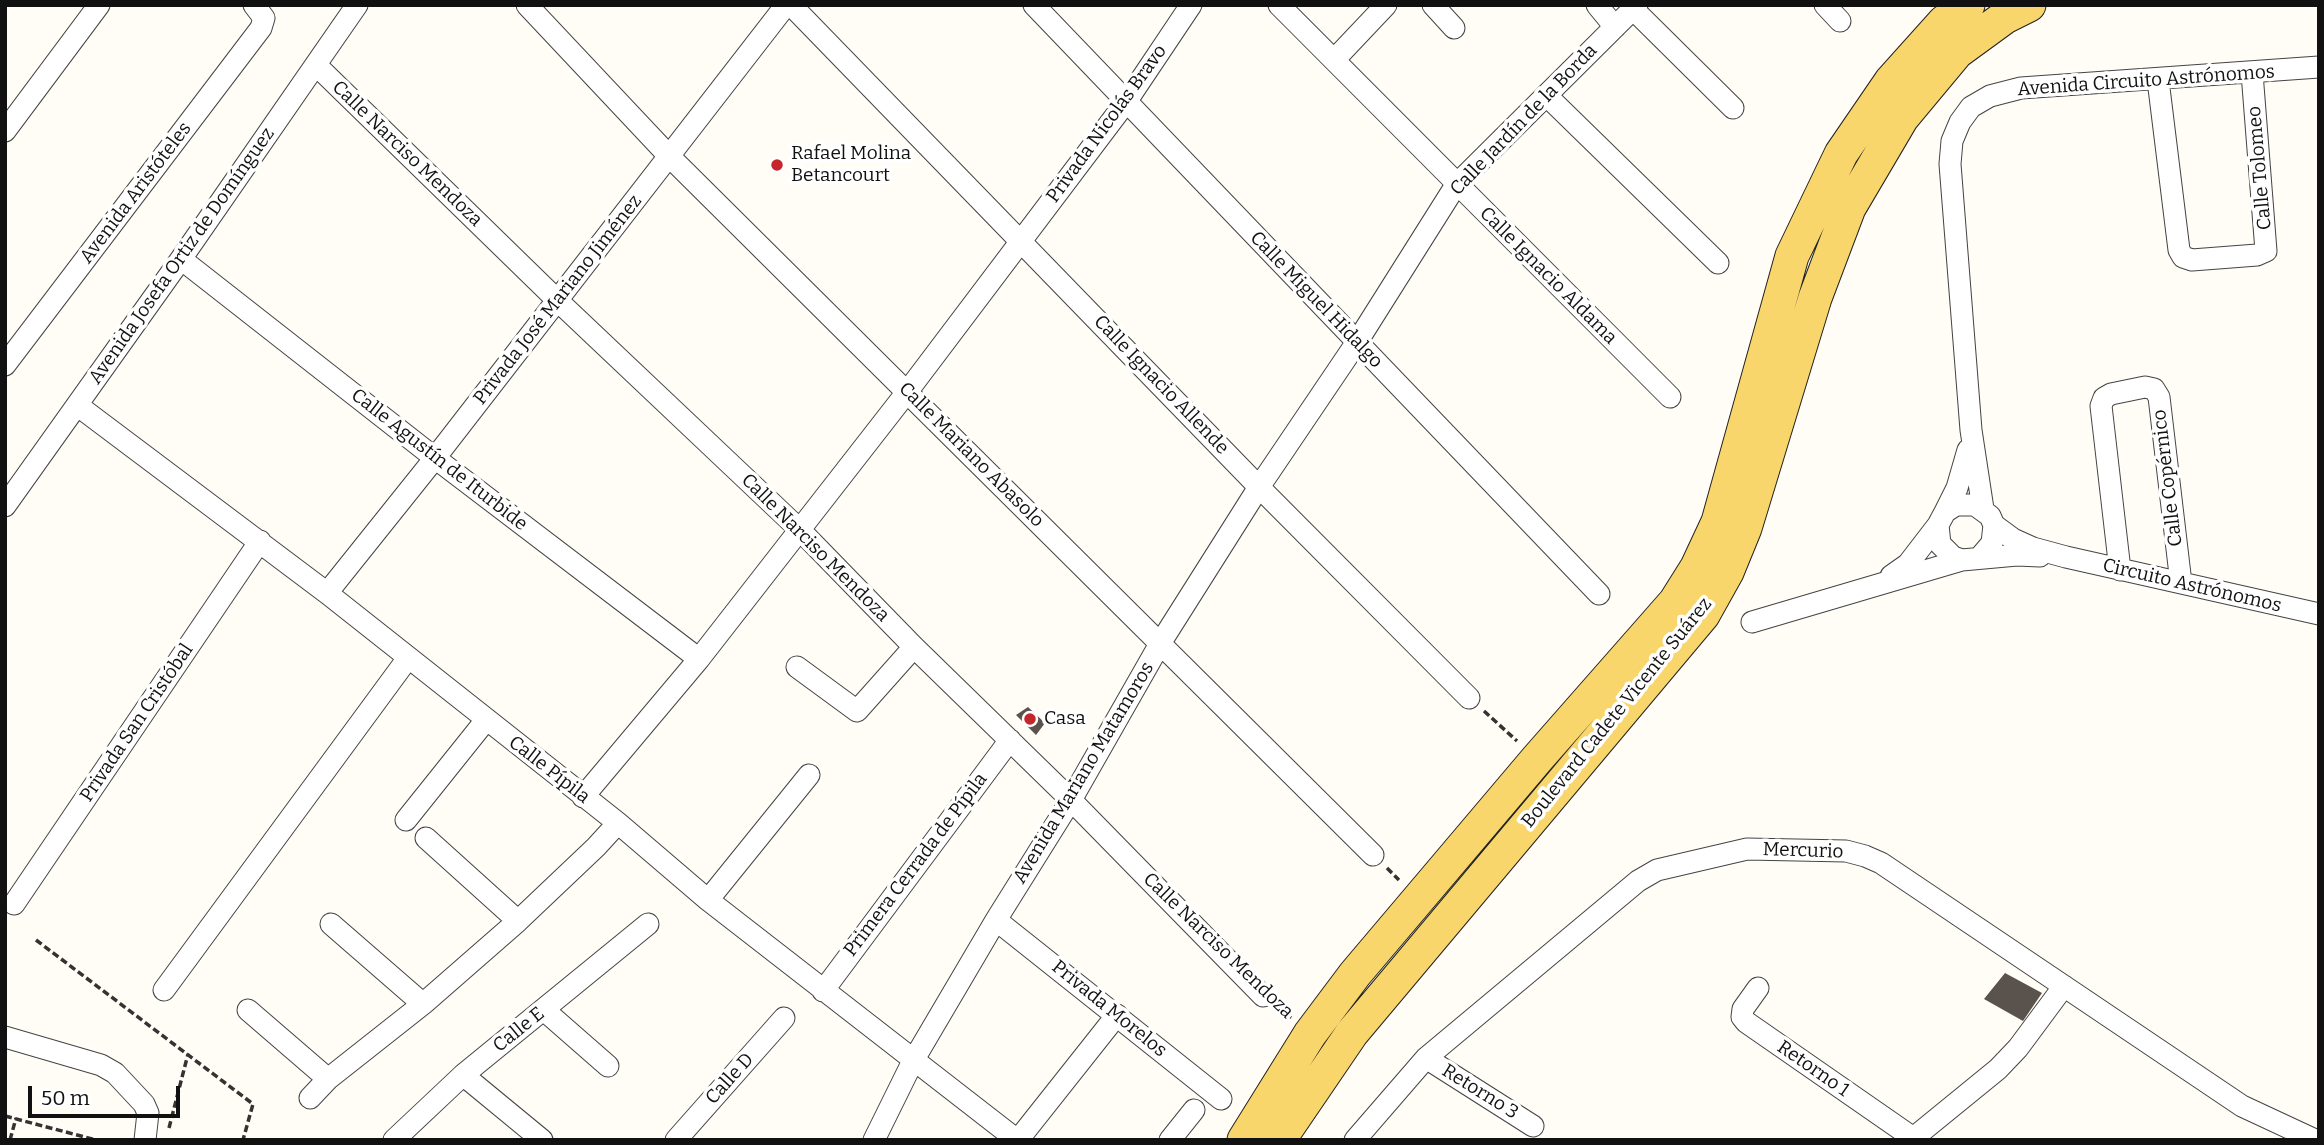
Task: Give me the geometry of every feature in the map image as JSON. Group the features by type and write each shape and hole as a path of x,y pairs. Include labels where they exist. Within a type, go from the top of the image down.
{"main road":[{"name":"Boulevard Cadete Vicente Suárez","path":"1279,1140 1352,1033 1703,615 1727,572 1745,528 1815,298 1849,208 1902,118 1957,52 2005,18 2029,5"},
{"name":"Boulevard Cadete Vicente Suárez","path":"1244,1140 1310,1034 1354,974 1537,759 1668,611 1697,567 1718,522 1793,256 1841,154 1891,81 1956,11"}],"street":[{"path":"5,131 99,5"},
{"name":"Avenida Josefa Ortiz de Domínguez","path":"5,506 357,5"},
{"name":"Calle Mariano Abasolo","path":"527,5 669,156 1373,855"},
{"name":"Privada José Mariano Jiménez","path":"327,593 788,5"},
{"name":"Calle Ignacio Allende","path":"788,5 1469,698"},
{"name":"Calle Miguel Hidalgo","path":"1034,5 1599,594"},
{"name":"Privada Nicolás Bravo","path":"699,659 907,392 1126,102 1191,5"},
{"name":"Calle Ignacio Aldama","path":"1279,5 1670,397"},
{"path":"1334,60 1386,5"},
{"path":"1433,5 1454,28"},
{"path":"1597,5 1615,27"},
{"path":"1635,7 1733,108"},
{"name":"Calle Jardín de la Borda","path":"1259,487 1357,342 1456,184 1635,7"},
{"name":"Avenida Aristóteles","path":"5,365 261,28 259,12"},
{"name":"Calle Narciso Mendoza","path":"316,65 557,300 800,530 1263,996"},
{"name":"Avenida Circuito Astrónomos","path":"1989,517 1971,430 1950,164 1952,141 1959,122 1971,107 1990,96 2021,88 2319,67"},
{"name":"Calle Tolomeo","path":"2158,80 2179,250 2183,257 2192,260 2257,255 2266,251 2252,73"},
{"path":"1546,95 1718,263"},
{"name":"Calle Agustín de Iturbide","path":"181,259 435,458 699,659"},
{"name":"Calle Copérnico","path":"2120,570 2101,407 2104,398 2111,394 2145,387 2154,389 2159,397 2181,583"},
{"name":"Calle Pípila","path":"77,405 327,593 618,823 708,900 1017,1140"},
{"name":"Avenida Circuito Astrónomos","path":"1941,519 1957,488 1971,430"},
{"name":"Avenida Mariano Matamoros","path":"874,1140 913,1060 1071,800 1161,642 1259,487"},
{"path":"1965,503 1989,517 1993,543 1971,559 1945,552 1940,544 1941,519 1956,505 1965,503"},
{"name":"Circuito Astrónomos","path":"1989,517 2012,539 2033,548 2319,614"},
{"name":"Circuito Astrónomos","path":"1881,584 1908,564 1941,519"},
{"name":"Privada San Cristóbal","path":"14,904 260,541"},
{"name":"Circuito Astrónomos","path":"1752,622 1971,559 2017,555 2066,557"},
{"path":"797,667 857,711 915,647"},
{"path":"164,990 408,658"},
{"path":"583,797 699,659"},
{"path":"406,820 486,720"},
{"name":"Primera Cerrada de Pípila","path":"823,991 1010,740"},
{"path":"708,900 810,775"},
{"path":"310,1098 328,1079 424,1004 519,921 596,848 618,823"},
{"path":"425,838 519,921"},
{"name":"Mercurio","path":"1355,1140 1426,1058 1638,881 1657,870 1747,849 1846,851 1881,863 2242,1106 2315,1140"},
{"name":"Privada Morelos","path":"996,920 1221,1099"},
{"path":"331,924 424,1004"},
{"name":"Calle E","path":"394,1140 463,1075 648,924"},
{"path":"1914,1139 1998,1069 2018,1048 2064,986"},
{"name":"Retorno 1","path":"1758,988 1743,1009 1742,1017 1746,1022 1914,1139"},
{"path":"248,1010 328,1079"},
{"path":"544,1010 608,1066"},
{"path":"1017,1140 1117,1015"},
{"name":"Calle D","path":"676,1140 784,1018"},
{"path":"5,1037 109,1069 144,1104 148,1113 145,1140"},
{"name":"Retorno 3","path":"1426,1058 1533,1126"},
{"path":"463,1075 542,1140"},
{"path":"1170,1140 1194,1110"}],"path":[{"path":"1469,698 1537,759"},
{"path":"1373,855 1421,898"},
{"path":"36,940 253,1104 243,1140"},
{"name":"Calle Narciso Mendoza","path":"1263,996 1310,1034"},
{"path":"166,1140 188,1054"},
{"path":"5,1115 96,1140"},
{"path":"10,1140 16,1118"}],"building":[{"name":"Casa","path":"1028,707 1045,723 1036,735 1016,715"},
{"path":"2005,973 2042,993 2023,1021 1984,999"}],"place":[{"name":"Rafael Molina Betancourt","path":"777,165"},
{"name":"Casa","path":"1030,719"}]}
